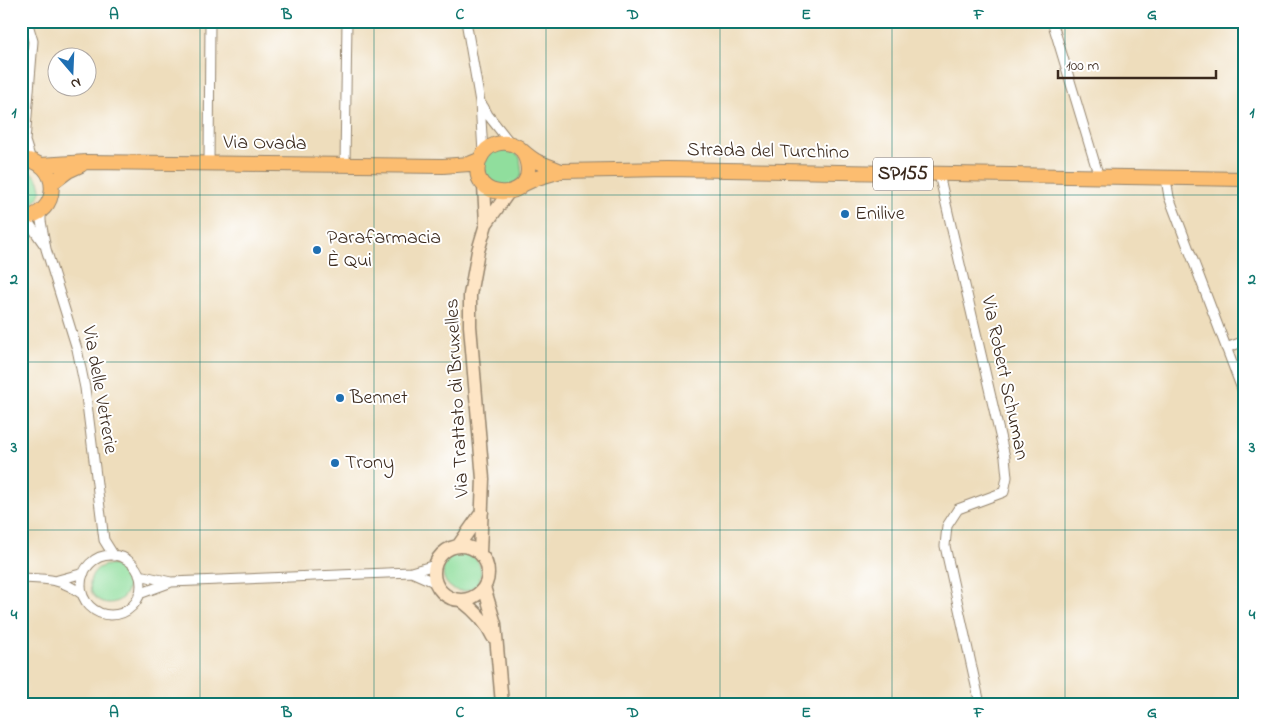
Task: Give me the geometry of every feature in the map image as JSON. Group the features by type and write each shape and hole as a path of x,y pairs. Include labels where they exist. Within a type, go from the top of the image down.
{"main road":[{"path":"499,143 512,144 524,154 528,161 528,170 522,185 516,190 500,193 491,190 482,181 478,169 481,157 493,145 499,143"},
{"name":"Strada del Turchino","path":"524,154 561,171"},
{"name":"Via Ovada","path":"29,159 86,162 443,166 469,164 481,157"},
{"path":"22,218 33,216 41,211 50,201 52,193 50,176 29,159"},
{"name":"Via Ovada","path":"52,183 68,171 86,162"},
{"name":"Via Ovada","path":"443,166 482,181"},
{"name":"Strada del Turchino","path":"522,185 537,178 561,171 668,170 1245,180"},
{"name":"Via Trattato di Bruxelles","path":"482,181 486,224"},
{"name":"Via Trattato di Bruxelles","path":"480,553 483,479 470,326 470,295 478,251 486,224 508,193"},
{"path":"458,546 482,512"},
{"path":"461,600 478,594 484,587 488,573 487,566 480,553 466,546 458,546 442,553 435,565 434,577 436,583 446,595 461,600 482,618 490,629 497,647"},
{"path":"484,587 495,624 502,704"}],"street":[{"path":"27,21 34,41 25,141 29,159"},
{"path":"208,163 210,21"},
{"path":"345,165 347,21"},
{"path":"466,21 480,102 481,157"},
{"path":"1052,21 1099,177"},
{"path":"480,102 488,115 512,144"},
{"path":"25,141 29,159"},
{"name":"Via Robert Schuman","path":"939,174 1006,457 1007,477 1004,492 958,510 947,526 945,546 980,704"},
{"path":"1166,178 1169,197 1245,397"},
{"name":"Via delle Vetrerie","path":"41,211 40,221 46,248 77,349 85,388 104,540"},
{"name":"Via delle Vetrerie","path":"22,218 30,223 46,248"},
{"path":"1226,348 1245,341"},
{"path":"104,540 114,556"},
{"path":"98,558 104,540"},
{"path":"114,556 130,563 139,575 140,585 139,594 135,602 128,609 110,615 93,609 86,602 82,594 81,580 90,564 98,558 114,556"},
{"path":"139,575 170,582 411,572 435,565"},
{"path":"58,580 84,572"},
{"path":"411,572 436,583"},
{"path":"21,578 58,580 70,585 82,594"},
{"path":"139,594 170,582"}],"green space":[{"path":"511,149 520,157 522,175 515,183 508,187 502,187 487,178 484,172 485,160 493,151"},
{"path":"21,170 36,176 40,183 41,192 34,202 28,206 21,207"},
{"path":"462,553 475,559 481,572 475,585 462,591 449,585 443,572 449,559"},
{"path":"109,565 123,570 128,584 123,598 109,603 95,598 90,584 95,570"}],"place":[{"name":"Enilive","path":"845,214"},
{"name":"Parafarmacia È Qui","path":"317,250"},
{"name":"Bennet","path":"340,398"},
{"name":"Trony","path":"335,463"}]}
